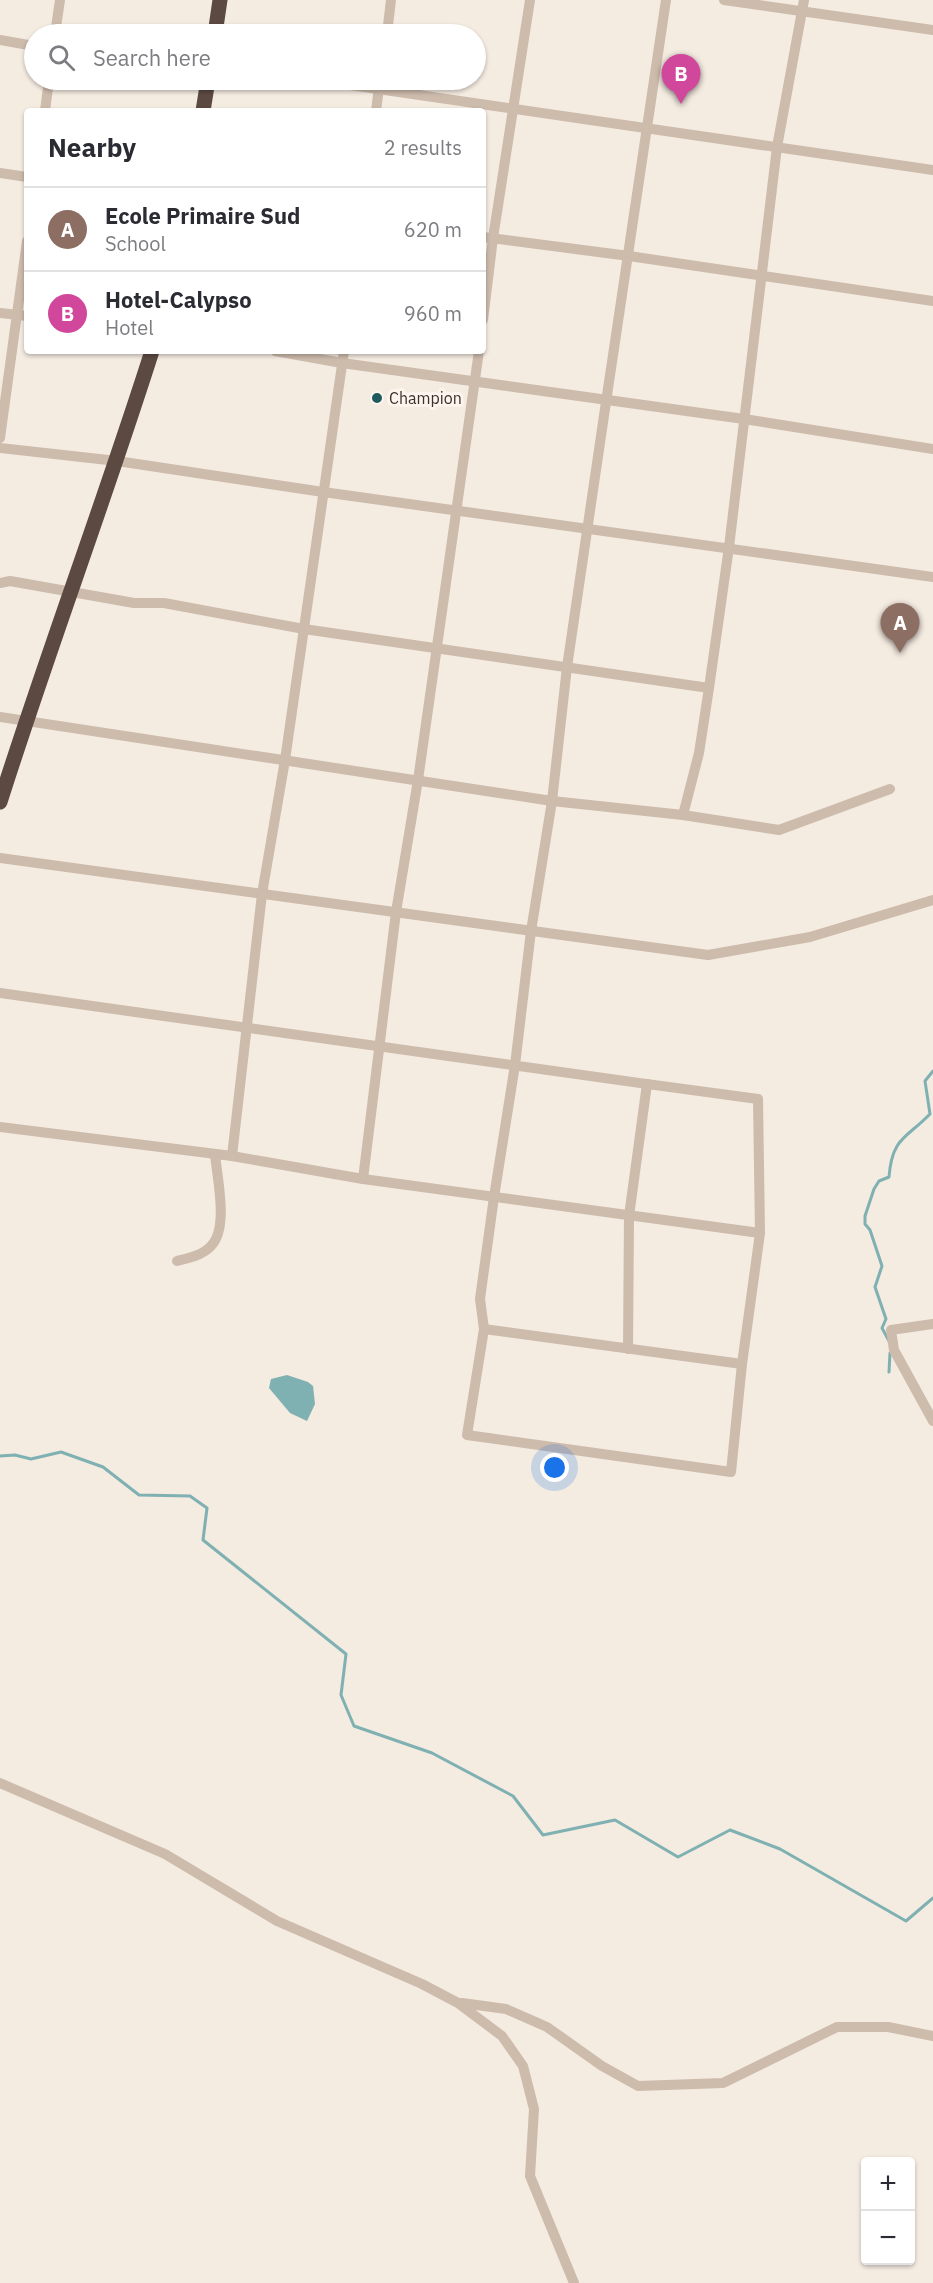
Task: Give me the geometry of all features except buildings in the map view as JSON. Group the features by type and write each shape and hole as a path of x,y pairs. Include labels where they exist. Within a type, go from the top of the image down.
{"highway":[{"path":"216,24 220,0"},
{"path":"203,108 206,90"},
{"path":"0,802 117,461 151,354"}],"street":[{"path":"56,24 60,0"},
{"path":"388,24 391,0"},
{"path":"486,270 488,237 530,0"},
{"path":"0,993 245,1029 515,1065 758,1099 760,1233 730,1472 467,1435 484,1329 480,1299 515,1065 531,931 552,801 567,667 666,0"},
{"path":"724,0 803,6 933,30"},
{"path":"683,815 699,753 709,688 729,547 777,147 803,6"},
{"path":"0,40 24,44"},
{"path":"45,108 48,90"},
{"path":"376,108 379,90"},
{"path":"414,90 648,128 933,170"},
{"path":"0,173 24,177"},
{"path":"488,237 761,275 933,302"},
{"path":"0,438 22,315 24,285"},
{"path":"0,313 22,315"},
{"path":"292,354 606,402 744,419 933,449"},
{"path":"232,1156 262,894 285,760 344,354"},
{"path":"363,1179 396,912 418,780 479,354"},
{"path":"0,448 117,461 933,577"},
{"path":"3,580 134,603 164,603 304,629 709,688"},
{"path":"0,717 552,801 683,815 779,830 890,789"},
{"path":"0,858 708,955 810,937 933,900"},
{"path":"628,1349 630,1216 647,1084"},
{"path":"0,1126 232,1156 363,1179 760,1233"},
{"path":"177,1261 204,1251 214,1243 218,1234 221,1215 214,1154"},
{"path":"933,1324 891,1330 894,1350 933,1421"},
{"path":"484,1329 742,1364"},
{"path":"0,1783 165,1854 277,1921 422,1984 458,2003 502,2036 523,2066 534,2109 530,2176 574,2283"},
{"path":"458,2003 506,2009 547,2027 602,2066 638,2086 723,2083 837,2027 888,2027 933,2036"}],"water":[{"path":"287,1375 313,1386 315,1404 307,1421 290,1413 269,1388 271,1379"}],"waterway":[{"path":"889,1341 882,1328 886,1319 875,1287 882,1266 870,1230 865,1224 865,1216 874,1189 879,1181 889,1177 893,1154 897,1146 930,1114 925,1081 933,1071"},
{"path":"889,1372 890,1353"},
{"path":"0,1456 15,1455 31,1459 61,1452 103,1467 139,1495 190,1496 207,1508 203,1540 346,1654 341,1695 354,1726 432,1753 513,1796 543,1835 615,1820 678,1857 730,1830 780,1849 906,1921 933,1898"}],"place":[{"name":"Hotel-Calypso","path":"681,104"},
{"name":"Champion","path":"377,398"},
{"name":"Ecole Primaire Sud","path":"900,653"}]}
